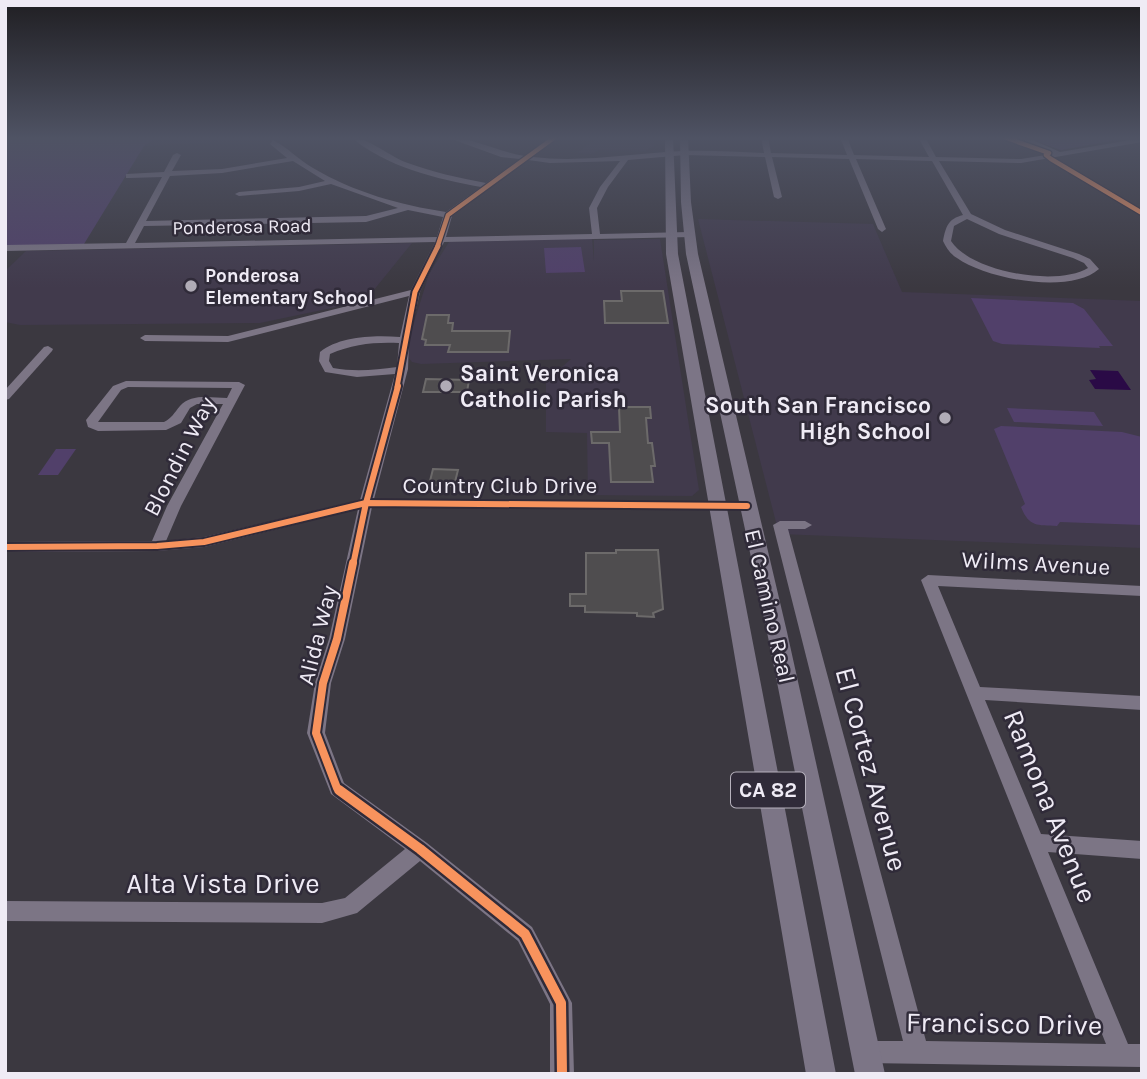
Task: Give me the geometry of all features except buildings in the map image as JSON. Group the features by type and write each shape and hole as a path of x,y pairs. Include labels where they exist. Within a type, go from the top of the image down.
{"main road":[{"name":"El Camino Real","path":"669,187 670,235 821,1074"},
{"name":"El Camino Real","path":"687,187 689,235 777,632 868,1063"}],"street":[{"path":"129,246 160,187"},
{"path":"239,194 306,187"},
{"path":"352,187 409,207 448,215 485,187"},
{"path":"596,236 593,208 604,187"},
{"path":"776,187 778,197"},
{"path":"864,187 881,229"},
{"path":"951,187 968,216 1002,232 1076,256 1087,261 1094,269 1083,277 1070,279 1018,276 969,261 953,251 947,241 950,225 968,216"},
{"path":"141,224 358,220 381,217 409,207"},
{"name":"Alida Way","path":"448,215 441,239 415,292 404,340 402,369 366,503 337,639 323,683 316,733 337,788 420,849 525,934 561,1003 562,1074"},
{"name":"Ponderosa Road","path":"5,248 689,235"},
{"path":"145,338 228,339 415,292"},
{"path":"402,369 367,376 348,375 329,370 324,361 325,352 345,343 365,338 404,340"},
{"path":"5,397 48,349"},
{"name":"Blondin Way","path":"157,546 174,506 239,385 126,384 117,388 91,422 98,427 161,427 174,422 186,406 195,401 230,401"},
{"name":"Country Club Drive","path":"5,547 157,546 204,542 366,503 747,506"},
{"name":"El Cortez Avenue","path":"805,524 780,525 917,1052"},
{"name":"Wilms Avenue","path":"928,580 1142,591"},
{"name":"Ramona Avenue","path":"928,580 1036,842 1131,1055"},
{"path":"974,693 1142,703"},
{"path":"1036,842 1142,850"},
{"name":"Alta Vista Drive","path":"5,911 322,913 349,906 420,849"},
{"name":"Francisco Drive","path":"868,1063 917,1052 1131,1055"}],"shaded area":[{"path":"5,187 119,187 84,244 5,246"},
{"name":"South San Francisco High School","path":"698,219 873,224 902,292 1142,301 1142,548 779,534"},
{"path":"592,239 594,261 594,240 660,239 699,490 692,496 588,495 587,433 546,432 546,381 571,359 421,364 412,362 408,357 407,345 429,274 449,242"},
{"name":"Ponderosa Elementary School","path":"412,243 365,301 260,323 20,325 5,322 5,271 26,251"},
{"path":"581,247 585,272 546,273 544,248"},
{"path":"971,298 1073,303 1084,309 1113,346 1099,346 1100,348 1002,344 993,341"},
{"path":"1090,370 1118,371 1131,390 1095,389 1089,380 1096,379"},
{"path":"1007,408 1094,412 1103,426 1014,422"},
{"path":"1001,426 1122,432 1142,437 1142,525 1060,522 1057,526 1031,522 1021,507 1025,504 994,429"},
{"path":"56,449 76,449 58,475 38,475"}],"cycle path":[{"path":"486,187 448,215 441,239 415,292 404,340 402,369 366,503 337,639 323,683 316,733 337,788 420,849 525,934 561,1003 562,1074"},
{"path":"1099,187 1142,213"},
{"path":"5,547 157,546 204,542 366,503 747,506"}],"place":[{"name":"Ponderosa Elementary School","path":"191,286"},
{"name":"Saint Veronica Catholic Parish","path":"446,386"},
{"name":"South San Francisco High School","path":"945,418"}]}
